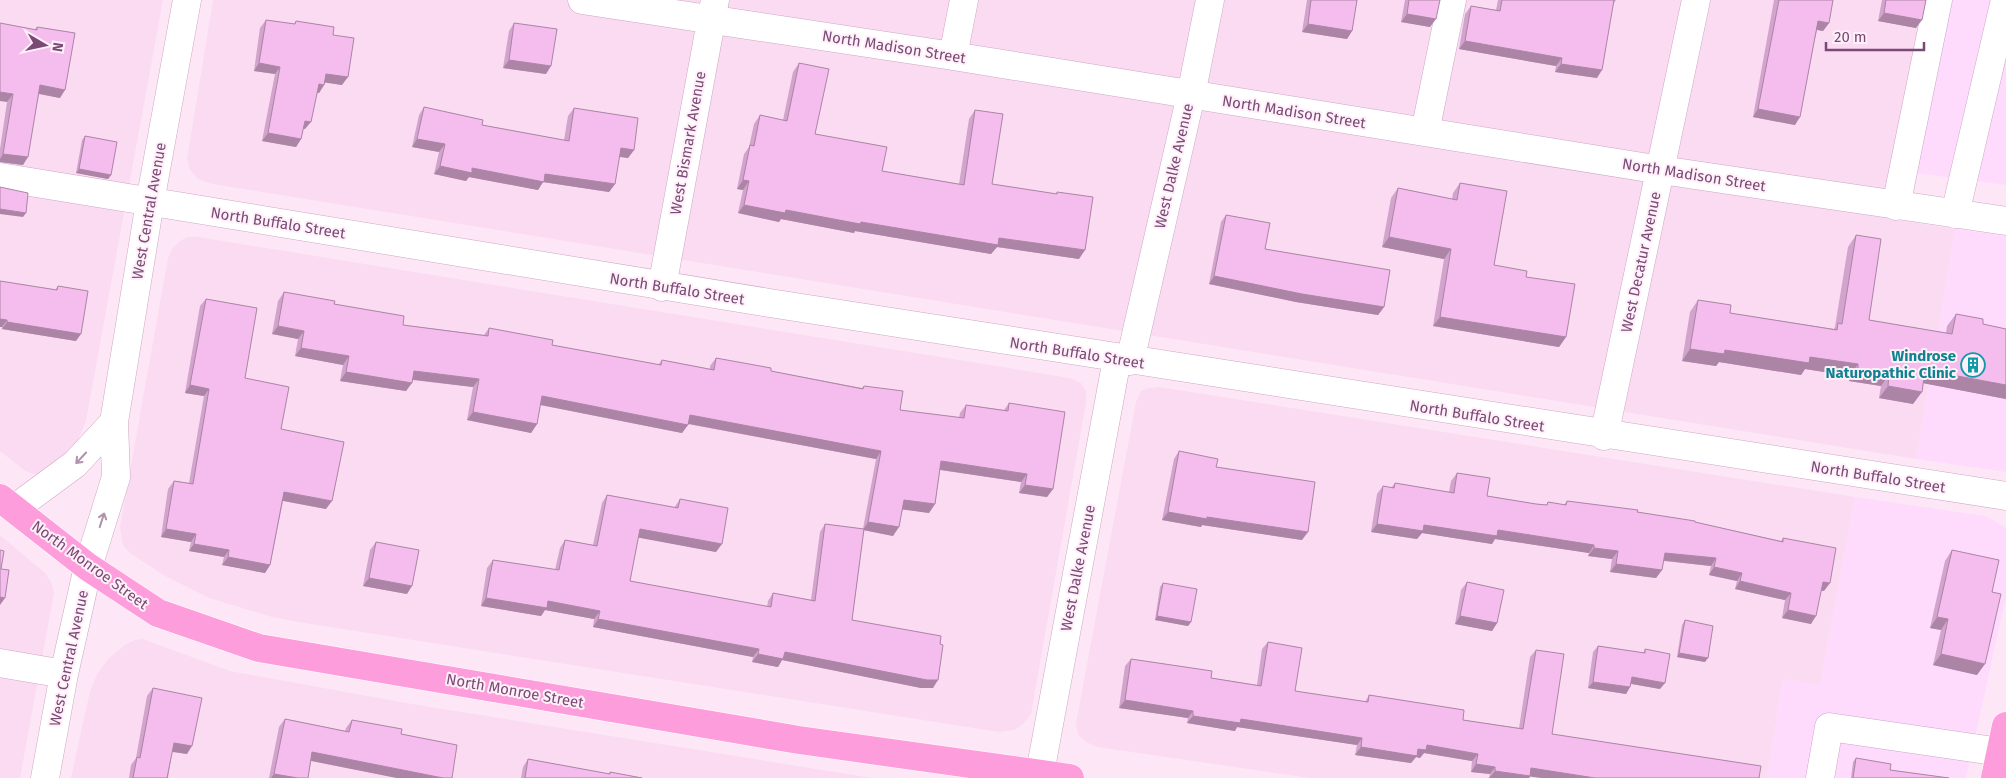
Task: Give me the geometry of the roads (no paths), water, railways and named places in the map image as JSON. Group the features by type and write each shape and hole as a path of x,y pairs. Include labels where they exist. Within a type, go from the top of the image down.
{"main road":[{"name":"North Monroe Street","path":"7,504 88,567 158,613 259,648 799,740 1039,776 1070,778"},
{"path":"1998,765 2006,726"}],"street":[{"name":"West Central Avenue","path":"45,778 64,674 88,567 116,477 114,422 150,202 186,0"},
{"name":"North Madison Street","path":"582,0 713,10 953,56 1191,95 1661,170 2006,221"},
{"path":"953,56 964,0"},
{"name":"West Dalke Avenue","path":"1039,776 1124,360 1191,95 1210,0"},
{"path":"1424,132 1452,0"},
{"name":"West Decatur Avenue","path":"1604,436 1696,0"},
{"path":"1896,206 1938,0"},
{"path":"1955,214 2005,0"},
{"name":"West Bismark Avenue","path":"662,287 713,10"},
{"name":"North Buffalo Street","path":"0,177 662,287 1604,436 2006,496"},
{"path":"7,504 75,464 114,422"},
{"path":"0,663 64,674"},
{"path":"1820,778 1829,727 1998,765"}],"place":[{"name":"Windrose Naturopathic Clinic","path":"1973,365"}]}
